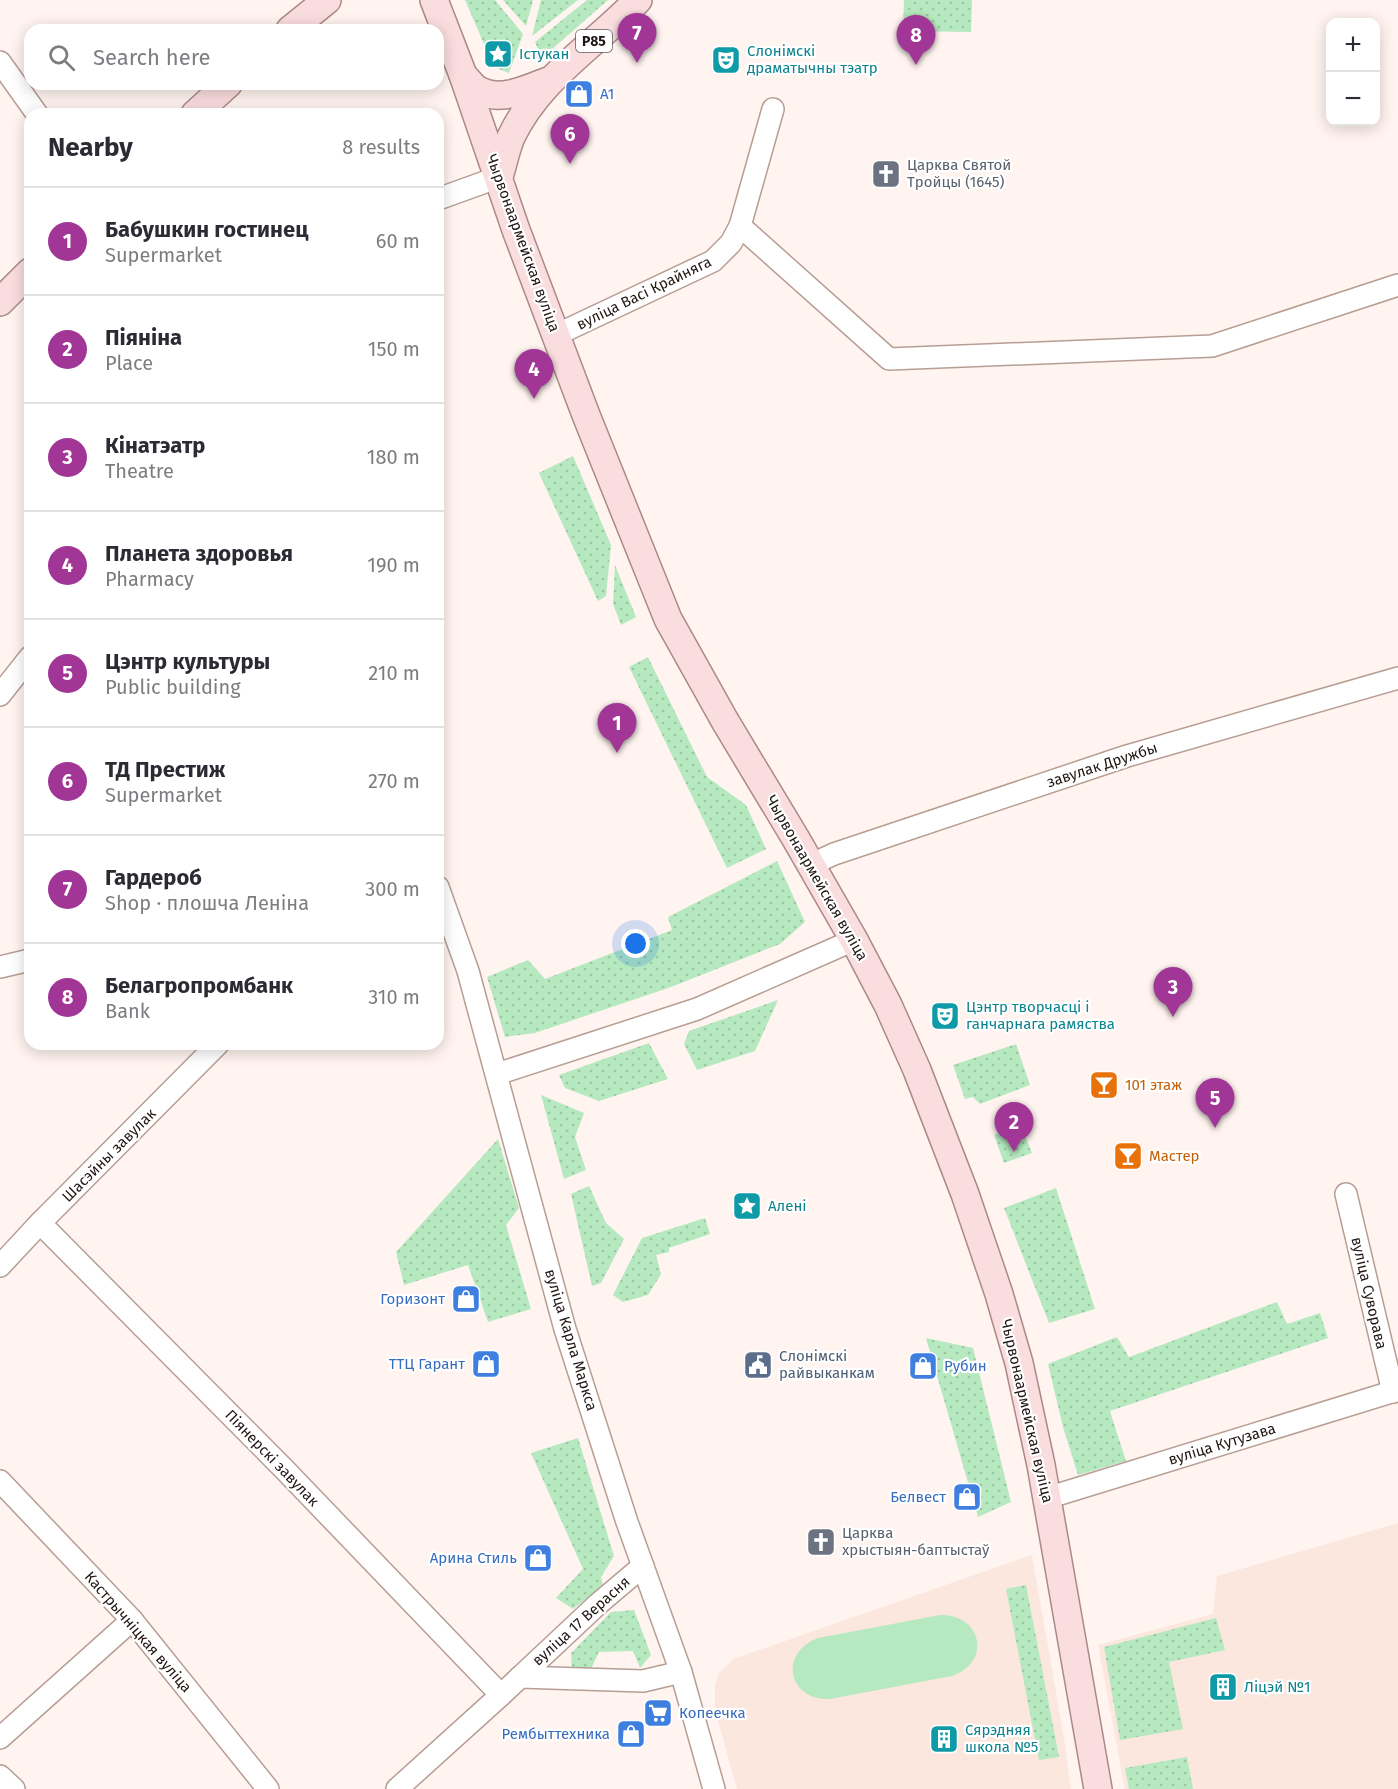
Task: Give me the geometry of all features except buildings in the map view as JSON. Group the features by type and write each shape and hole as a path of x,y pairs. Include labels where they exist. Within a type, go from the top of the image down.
{"main road":[{"path":"297,24 327,0"},
{"name":"Чырвонаармейская вуліца","path":"434,0 443,24"},
{"name":"Р85","path":"463,75 478,91 492,95 517,93 550,80 638,0"},
{"name":"Чырвонаармейская вуліца","path":"444,26 555,335 669,619 725,720 854,940 888,1005 917,1070 965,1194 999,1294 1019,1363 1047,1498 1098,1789"},
{"path":"499,177 511,138 531,102 550,80"},
{"path":"202,108 221,90"},
{"path":"0,302 24,278"}],"street":[{"path":"0,62 33,108"},
{"name":"вуліца Васі Крайняга","path":"555,335 713,261 731,243 740,226 773,109"},
{"path":"444,197 499,177"},
{"path":"740,226 889,359 1212,346 1398,285"},
{"path":"0,695 24,665"},
{"name":"завулак Дружбы","path":"810,865 834,854 1127,756 1398,678"},
{"name":"вуліца Карла Маркса","path":"444,904 468,971 565,1329 643,1566 681,1672 714,1789"},
{"path":"497,1074 697,1009 854,940"},
{"path":"0,967 24,961"},
{"name":"Шасэйны завулак","path":"0,1266 212,1050"},
{"name":"вуліца Суворава","path":"1346,1194 1395,1391"},
{"name":"Піянерскі завулак","path":"40,1223 285,1470 501,1695"},
{"name":"вуліца Кутузава","path":"1047,1498 1395,1391"},
{"name":"Кастрычніцкая вуліца","path":"0,1481 132,1620 268,1789"},
{"name":"вуліца 17 Верасня","path":"397,1789 598,1604 643,1566"},
{"path":"0,1738 132,1620"},
{"name":"вуліца 17 Верасня","path":"520,1677 643,1681 681,1672"},
{"path":"0,1776 14,1789"}],"shaded area":[{"path":"1398,1523 1398,1789 1125,1789 1098,1645 1213,1614 1217,1576"},
{"path":"1032,1555 1071,1789 737,1789 715,1710 715,1685 719,1673 733,1659"}],"green space":[{"path":"465,0 495,0 523,34 509,73 494,67"},
{"path":"503,0 533,0 526,26"},
{"path":"541,0 578,0 532,36"},
{"path":"587,0 608,0 542,58 535,42"},
{"path":"904,0 972,0 971,32 903,31"},
{"path":"573,456 611,545 606,596 598,601 539,473"},
{"path":"615,565 636,617 621,625 613,604"},
{"path":"648,657 707,777 746,805 766,849 727,868 629,667"},
{"path":"777,861 805,922 780,944 671,987 535,1033 505,1037 487,977 528,960 545,979 672,930 668,917"},
{"path":"778,1000 755,1051 697,1070 684,1044 689,1031"},
{"path":"649,1043 668,1079 599,1101 565,1088 559,1075"},
{"path":"1016,1044 1030,1085 980,1104 973,1097 965,1099 953,1065"},
{"path":"541,1095 584,1113 575,1137 586,1170 564,1179"},
{"path":"1021,1126 1032,1153 1004,1163 994,1135"},
{"path":"498,1139 519,1208 506,1225 531,1309 488,1322 468,1265 404,1285 396,1252"},
{"path":"589,1186 606,1223 624,1239 601,1283 592,1286 571,1194"},
{"path":"1056,1188 1095,1309 1049,1323 1004,1208"},
{"path":"705,1218 710,1234 669,1248 669,1252 656,1255 661,1274 648,1295 623,1302 613,1295 642,1238"},
{"path":"1277,1302 1287,1324 1320,1313 1328,1338 1110,1411 1126,1461 1078,1475 1063,1427 1048,1364 1117,1337 1129,1357"},
{"path":"926,1338 973,1348 1011,1502 978,1517"},
{"path":"578,1438 614,1556 601,1577 603,1586 573,1609 556,1598 583,1569 531,1453"},
{"path":"1026,1585 1059,1757 1039,1760 1006,1589"},
{"path":"634,1610 651,1655 640,1668 633,1651 599,1652 590,1671 572,1669 571,1653 611,1612"},
{"path":"940,1615 954,1617 965,1622 973,1630 977,1640 977,1650 973,1660 965,1669 952,1676 830,1699 816,1698 797,1685 793,1675 793,1664 797,1654 805,1645 818,1638"},
{"path":"1216,1618 1225,1650 1169,1662 1183,1729 1120,1740 1104,1647"},
{"path":"1187,1757 1193,1789 1129,1789 1125,1768"}],"place":[{"name":"Істукан","path":"498,54"},
{"name":"Слонімскі драматычны тэатр","path":"726,60"},
{"name":"Гардероб","path":"637,63"},
{"name":"Белагропромбанк","path":"916,65"},
{"name":"A1","path":"579,94"},
{"name":"ТД Престиж","path":"570,164"},
{"name":"Царква Святой Тройцы (1645)","path":"886,174"},
{"name":"Планета здоровья","path":"534,399"},
{"name":"Бабушкин гостинец","path":"617,753"},
{"name":"Цэнтр творчасці і ганчарнага рамяства","path":"945,1016"},
{"name":"Кінатэатр","path":"1173,1017"},
{"name":"101 этаж","path":"1104,1085"},
{"name":"Цэнтр культуры","path":"1215,1128"},
{"name":"Піяніна","path":"1014,1152"},
{"name":"Мастер","path":"1128,1156"},
{"name":"Алені","path":"747,1206"},
{"name":"Горизонт","path":"466,1299"},
{"name":"ТТЦ Гарант","path":"486,1364"},
{"name":"Слонімскі райвыканкам","path":"758,1365"},
{"name":"Рубин","path":"923,1366"},
{"name":"Белвест","path":"967,1497"},
{"name":"Царква хрыстыян-баптыстаў","path":"821,1542"},
{"name":"Арина Стиль","path":"538,1558"},
{"name":"Ліцэй №1","path":"1223,1687"},
{"name":"Копеечка","path":"658,1713"},
{"name":"Рембыттехника","path":"631,1734"},
{"name":"Сярэдняя школа №5","path":"944,1739"}]}
